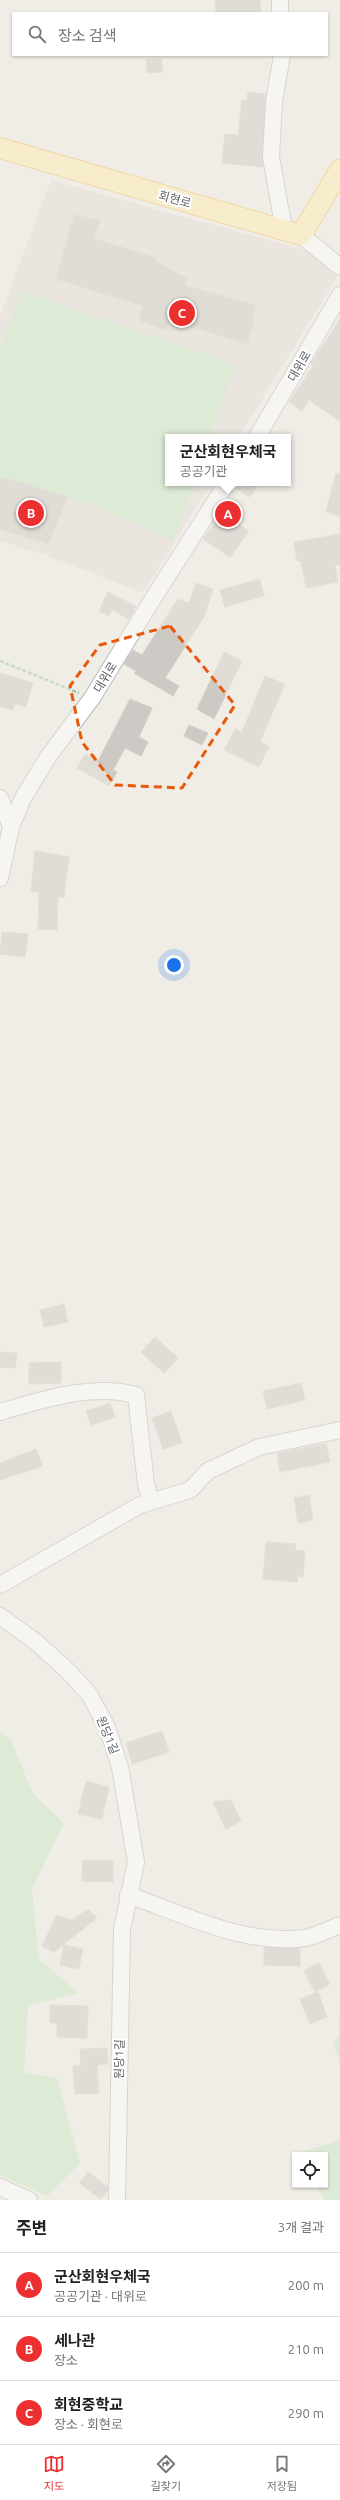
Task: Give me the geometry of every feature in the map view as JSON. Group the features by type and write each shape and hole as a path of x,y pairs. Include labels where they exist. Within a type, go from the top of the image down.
{"main road":[{"name":"회현로","path":"0,148 292,232"},
{"path":"292,232 340,170"}],"street":[{"path":"280,0 280,12"},
{"path":"282,56 274,102 271,157 292,232"},
{"name":"회현로","path":"292,232 340,267"},
{"name":"대위로","path":"259,434 340,295"},
{"name":"대위로","path":"0,878 11,827 23,798 48,757 92,698 225,486"},
{"path":"0,798 11,827"},
{"path":"0,1412 54,1397 117,1390 136,1395 146,1484 151,1501"},
{"path":"0,1585 140,1505 190,1490 208,1471 259,1447 340,1430"},
{"name":"원당1길","path":"0,1616 36,1642 68,1671 89,1694 107,1727 120,1767 136,1862 122,1929 117,2200"},
{"path":"128,1895 224,1930 258,1937 306,1938 340,1925"},
{"path":"0,2187 29,2200"}],"path":[{"path":"0,660 92,698"}],"highlighted area":[{"path":"170,626 208,675 235,705 182,788 115,785 82,742 70,686 100,645"}],"shaded area":[{"path":"51,180 308,251 337,277 241,434 165,434 165,486 209,486 143,593 43,554 0,541 0,316"}],"green space":[{"path":"22,291 235,365 211,434 165,434 165,486 193,486 174,540 91,504 0,477 0,347"},
{"path":"0,1731 11,1740 33,1794 64,1823 32,1889 39,1959 78,1993 28,2006 24,2072 57,2078 80,2163 47,2196 0,2175"},
{"path":"340,1991 340,2061 333,2044 339,2035"},
{"path":"340,2140 340,2200 325,2200 317,2188 328,2188 328,2152 301,2152"}],"building":[{"path":"215,0 260,0 261,12 216,12"},
{"path":"146,59 162,59 162,72 147,73"},
{"path":"248,92 266,94 262,156 263,167 222,163 225,134 238,135 242,100 247,101"},
{"path":"74,215 100,220 94,238 156,258 155,261 188,279 184,285 256,305 252,321 254,322 247,344 170,320 167,330 139,320 143,306 56,279"},
{"path":"340,319 340,421 309,400 302,411 289,402 313,366 311,364"},
{"path":"336,473 340,474 340,516 326,512"},
{"path":"0,477 68,497 48,544 0,529"},
{"path":"235,486 257,486 250,497 235,488"},
{"path":"222,513 249,531 230,557 203,539"},
{"path":"340,534 340,565 335,565 338,582 306,588 301,561 297,561 294,542"},
{"path":"260,579 264,596 225,607 220,590"},
{"path":"196,583 213,589 204,617 165,678 179,686 173,696 134,673 136,671 124,664 133,650 142,655 178,599 189,603"},
{"path":"108,592 136,606 129,619 112,610 109,616 99,611"},
{"path":"224,652 242,661 214,719 197,709"},
{"path":"0,673 33,683 26,707 15,704 13,710 0,706"},
{"path":"265,676 285,684 260,742 269,746 259,767 224,750 235,729 242,732"},
{"path":"130,699 152,708 139,737 148,742 141,756 125,748 113,770 117,772 109,786 77,768 85,754 98,761"},
{"path":"189,725 208,733 202,745 184,736"},
{"path":"35,851 69,857 64,897 58,897 57,930 38,929 39,892 31,892"},
{"path":"2,932 28,934 25,957 0,954"},
{"path":"64,1304 68,1322 44,1327 40,1310"},
{"path":"155,1337 178,1358 164,1373 141,1352"},
{"path":"0,1352 17,1353 15,1368 0,1367"},
{"path":"61,1362 61,1383 29,1384 29,1363"},
{"path":"301,1383 305,1400 267,1409 263,1391"},
{"path":"110,1403 115,1417 91,1425 86,1411"},
{"path":"171,1411 182,1443 163,1449 152,1418"},
{"path":"326,1444 330,1462 280,1472 277,1453"},
{"path":"36,1449 43,1466 0,1480 0,1463"},
{"path":"309,1495 313,1520 298,1523 294,1498"},
{"path":"266,1542 296,1544 295,1550 305,1551 303,1577 298,1576 297,1582 263,1579"},
{"path":"162,1731 169,1752 132,1764 126,1743"},
{"path":"86,1781 109,1787 102,1819 78,1814"},
{"path":"231,1800 241,1821 226,1829 213,1802"},
{"path":"83,1860 113,1860 113,1882 82,1881"},
{"path":"88,1909 97,1918 54,1952 42,1946 57,1915 72,1920"},
{"path":"64,1945 83,1949 79,1969 60,1965"},
{"path":"264,1947 300,1948 300,1966 264,1965"},
{"path":"319,1963 330,1984 315,1992 304,1971"},
{"path":"318,1992 327,2017 310,2024 300,1999"},
{"path":"50,2005 88,2006 87,2038 57,2037 57,2023 50,2023"},
{"path":"107,2048 108,2064 97,2065 99,2093 75,2094 73,2066 81,2066 80,2049"},
{"path":"88,2172 108,2187 108,2191 101,2199 79,2183"}],"place":[{"name":"회현중학교","path":"182,313"},
{"name":"세나관","path":"31,513"},
{"name":"군산회현우체국","path":"228,514"}]}
